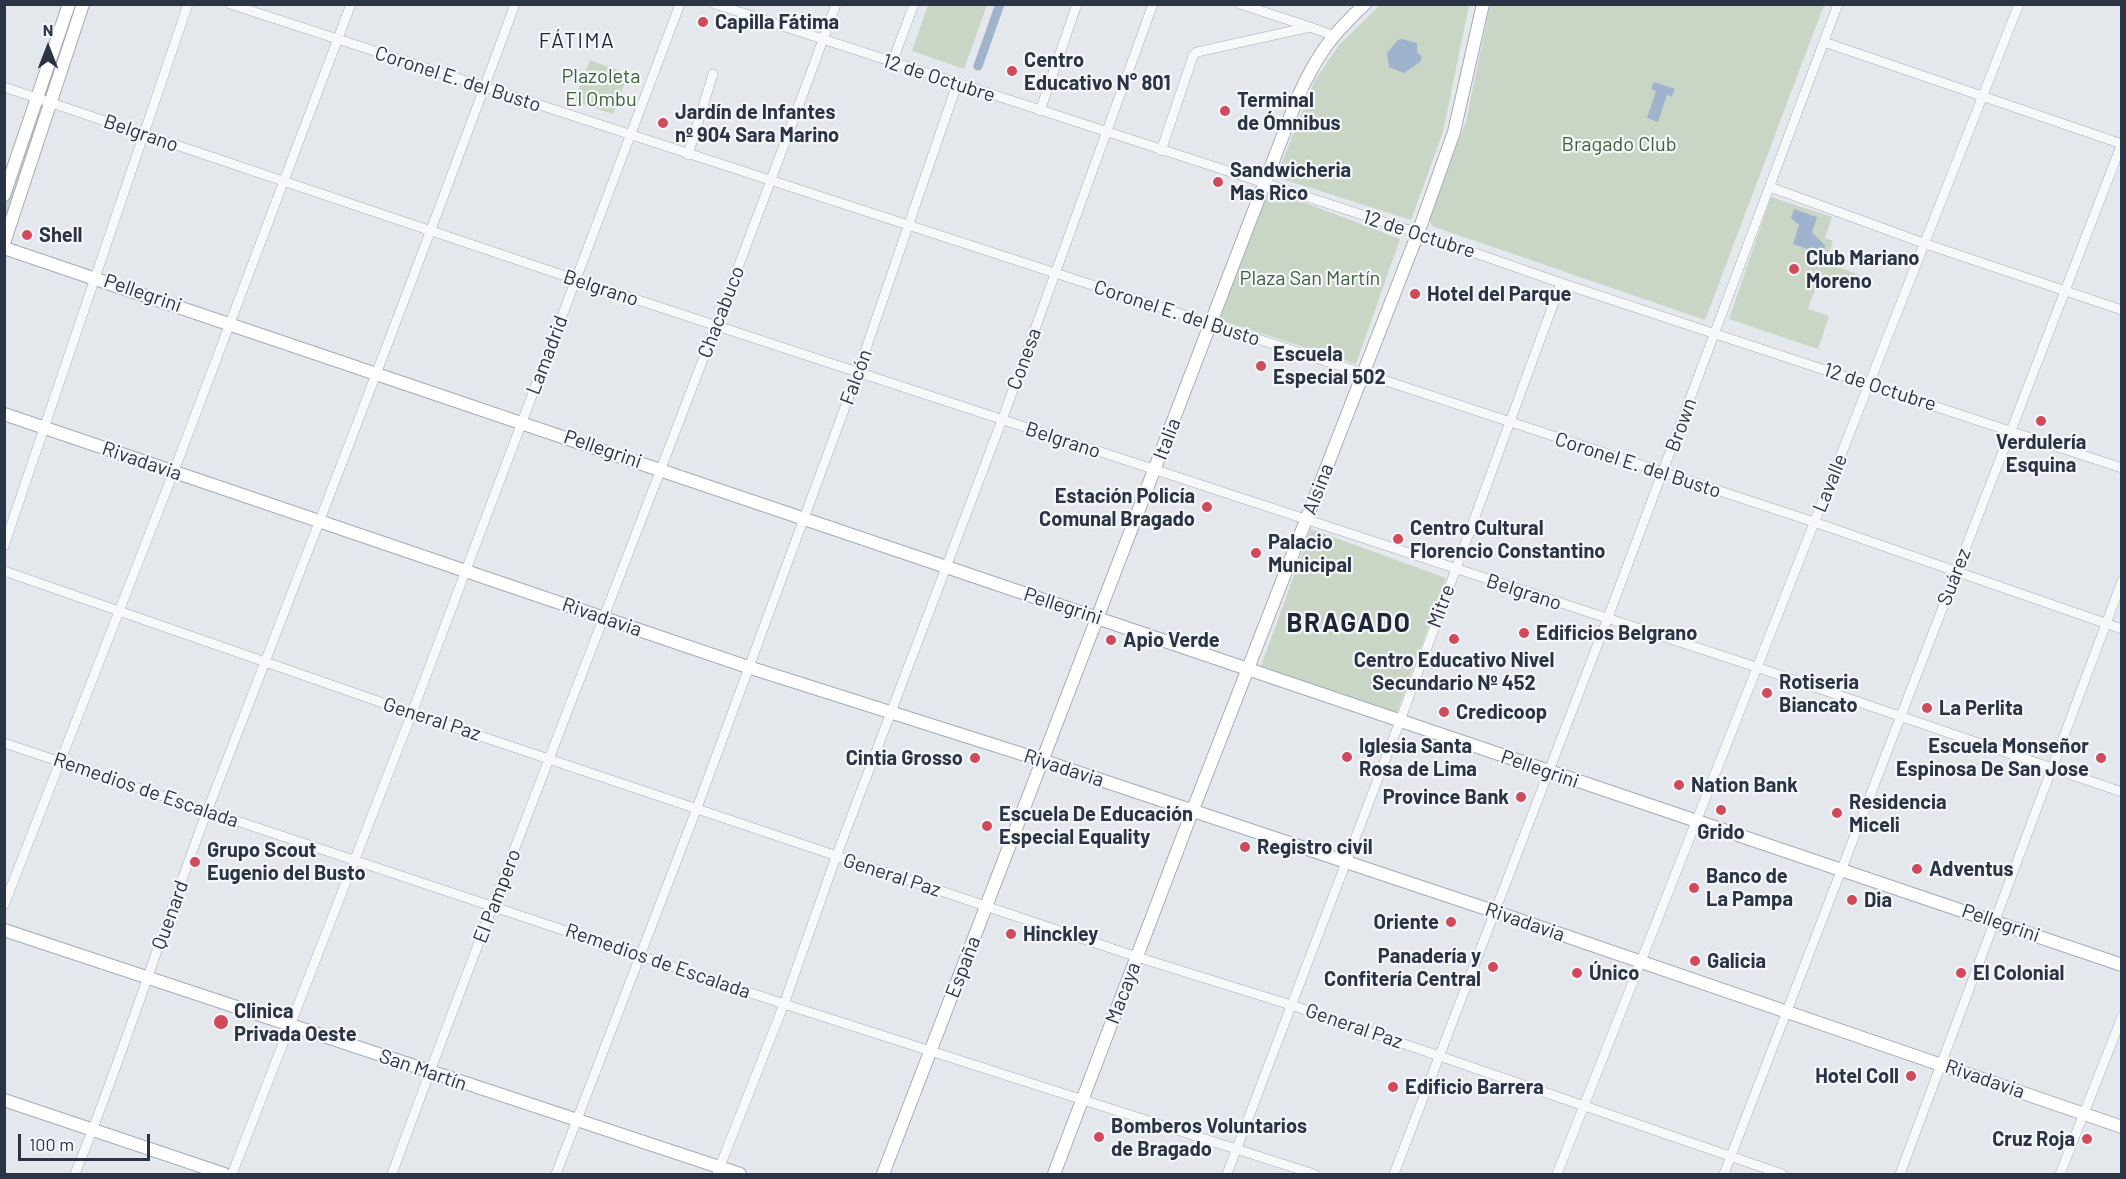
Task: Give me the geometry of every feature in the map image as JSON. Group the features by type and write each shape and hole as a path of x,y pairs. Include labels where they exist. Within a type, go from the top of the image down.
{"main road":[{"path":"4,195 69,4"},
{"path":"4,243 83,4"},
{"name":"Italia","path":"1044,761 1297,99 1317,57 1332,35 1365,4"},
{"name":"Alsina","path":"1192,812 1418,232 1456,125 1483,4"},
{"name":"Pellegrini","path":"4,248 1100,617 1248,670 1994,920 2121,965"},
{"name":"Rivadavia","path":"4,414 748,667 1044,761 1496,912 2121,1127"},
{"name":"España","path":"883,1174 1044,761"},
{"name":"Macaya","path":"1054,1174 1192,812"},
{"name":"San Martín","path":"4,930 291,1024 718,1171 740,1174"},
{"path":"4,1100 224,1174"}],"street":[{"path":"4,546 188,4"},
{"name":"Coronel E. del Busto","path":"230,4 1814,522 2121,628"},
{"path":"4,906 231,324 351,4"},
{"name":"Quenard","path":"75,1174 208,811 321,522 375,372 432,231 515,4"},
{"name":"Lamadrid","path":"232,1174 353,859 412,713 680,4"},
{"name":"12 de Octubre","path":"715,4 1107,134 1418,232 1561,283 1870,383 2121,468"},
{"name":"Chacabuco","path":"603,617 717,326 836,4"},
{"path":"892,63 914,4"},
{"path":"1040,111 1077,4"},
{"name":"Conesa","path":"718,1171 784,1004 836,857 1002,420 1153,4"},
{"path":"1240,4 1332,35"},
{"name":"Brown","path":"1394,1174 1608,620 1838,4"},
{"name":"Lavalle","path":"1557,1174 2019,4"},
{"path":"1161,151 1193,56 1197,52 1310,27"},
{"path":"1824,42 2121,144"},
{"path":"688,155 713,74"},
{"name":"Falcón","path":"556,1174 697,808 858,372 910,227 957,84"},
{"name":"Belgrano","path":"4,87 577,280 1756,667 1900,719 2121,792"},
{"name":"Suárez","path":"1724,1174 2121,144"},
{"path":"1770,186 1926,244 2121,310"},
{"name":"Mitre","path":"1227,1174 1400,721 1561,283"},
{"name":"General Paz","path":"4,571 836,857 1137,957 1292,1005 1782,1174"},
{"path":"1900,1174 2121,581"},
{"name":"El Pampero","path":"392,1174 603,617"},
{"name":"Remedios de Escalada","path":"4,743 494,905 784,1004 1314,1174"},
{"path":"2060,1174 2121,1017"}],"green space":[{"path":"928,5 987,5 964,69 912,51"},
{"path":"1380,5 1469,5 1443,132 1411,220 1276,177 1315,80 1340,44"},
{"name":"Bragado Club","path":"1490,5 1824,5 1705,320 1432,226 1428,215 1466,122"},
{"name":"Plazoleta El Ombu","path":"590,60 628,74 613,114 574,101"},
{"path":"36,112 41,114 5,224 5,206"},
{"name":"Plaza San Martín","path":"1269,189 1400,239 1356,364 1217,319"},
{"name":"Club Mariano Moreno","path":"1771,197 1832,217 1825,238 1833,241 1826,263 1860,275 1855,290 1819,278 1808,309 1829,316 1818,349 1729,319"},
{"path":"1311,529 1446,578 1396,715 1261,666"}],"water":[{"path":"1398,40 1417,43 1417,52 1422,57 1420,62 1404,73 1389,67 1387,53"},
{"path":"1654,82 1675,89 1672,97 1667,95 1658,122 1647,118 1656,91 1651,89"},
{"path":"1794,209 1817,217 1812,233 1825,245 1823,254 1793,244 1799,225 1791,218"}],"waterway":[{"path":"978,66 1000,4"}],"place":[{"name":"Capilla Fátima","path":"703,22"},
{"name":"Centro Educativo N° 801","path":"1012,71"},
{"name":"Terminal de Ómnibus","path":"1225,111"},
{"name":"Jardín de Infantes nº 904 Sara Marino","path":"663,123"},
{"name":"Sandwicheria Mas Rico","path":"1218,182"},
{"name":"Shell","path":"27,235"},
{"name":"Club Mariano Moreno","path":"1794,269"},
{"name":"Hotel del Parque","path":"1415,294"},
{"name":"Escuela Especial 502","path":"1261,366"},
{"name":"Verdulería Esquina","path":"2041,421"},
{"name":"Estación Policía Comunal Bragado","path":"1207,507"},
{"name":"Centro Cultural Florencio Constantino","path":"1398,539"},
{"name":"Palacio Municipal","path":"1256,553"},
{"name":"Edificios Belgrano","path":"1524,633"},
{"name":"Centro Educativo Nivel Secundario Nº 452","path":"1454,639"},
{"name":"Apio Verde","path":"1111,640"},
{"name":"Rotiseria Biancato","path":"1767,693"},
{"name":"La Perlita","path":"1927,708"},
{"name":"Credicoop","path":"1444,712"},
{"name":"Iglesia Santa Rosa de Lima","path":"1347,757"},
{"name":"Cintia Grosso","path":"975,758"},
{"name":"Escuela Monseñor Espinosa De San Jose","path":"2101,758"},
{"name":"Nation Bank","path":"1679,785"},
{"name":"Province Bank","path":"1521,797"},
{"name":"Grido","path":"1721,810"},
{"name":"Residencia Miceli","path":"1837,813"},
{"name":"Escuela De Educación Especial Equality","path":"987,826"},
{"name":"Registro civil","path":"1245,847"},
{"name":"Grupo Scout Eugenio del Busto","path":"195,862"},
{"name":"Adventus","path":"1917,869"},
{"name":"Banco de La Pampa","path":"1694,888"},
{"name":"Dia","path":"1852,900"},
{"name":"Oriente","path":"1451,922"},
{"name":"Hinckley","path":"1011,934"},
{"name":"Galicia","path":"1695,961"},
{"name":"Panadería y Confitería Central","path":"1493,967"},
{"name":"Único","path":"1577,973"},
{"name":"El Colonial","path":"1961,973"},
{"name":"Clinica Privada Oeste","path":"221,1022"},
{"name":"Hotel Coll","path":"1911,1076"},
{"name":"Edificio Barrera","path":"1393,1087"},
{"name":"Bomberos Voluntarios de Bragado","path":"1099,1137"},
{"name":"Cruz Roja","path":"2087,1139"}],"district":[{"name":"FÁTIMA","path":"577,41"},
{"name":"BRAGADO","path":"1349,623"}]}
